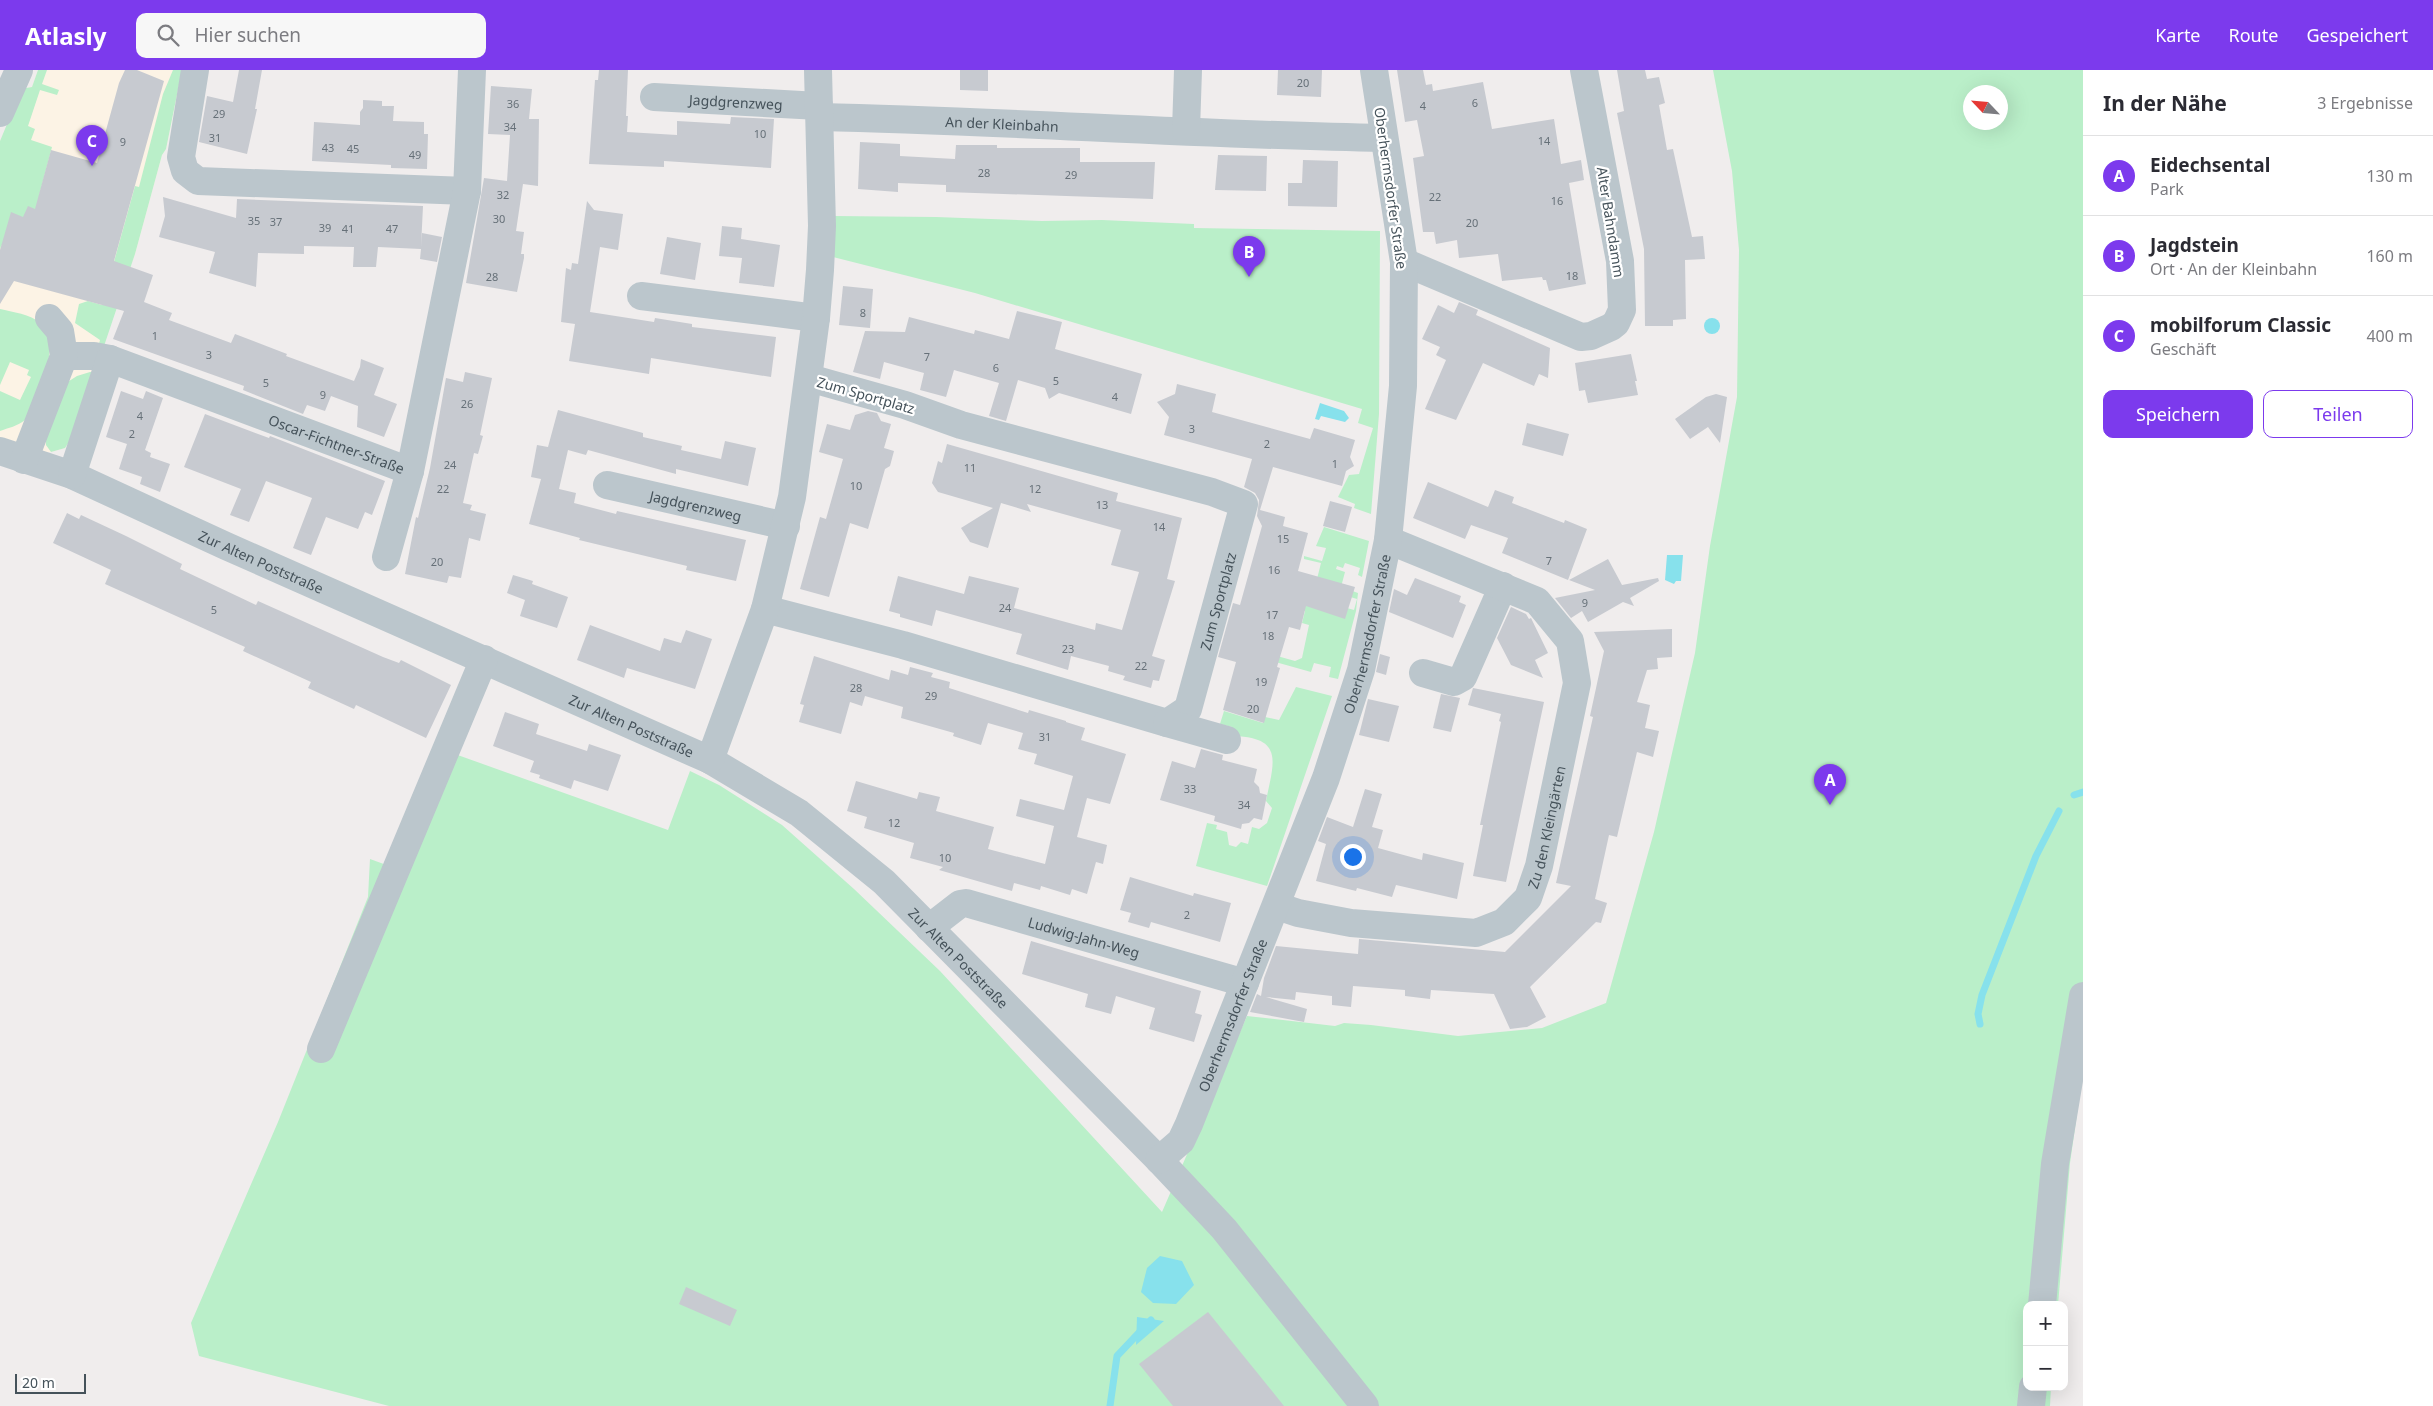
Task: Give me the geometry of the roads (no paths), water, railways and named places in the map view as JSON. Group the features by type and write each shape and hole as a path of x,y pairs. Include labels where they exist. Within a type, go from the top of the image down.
{"street":[{"path":"0,113 19,70"},
{"path":"195,70 181,157 184,171 198,181 467,190"},
{"name":"Oscar-Fichtner-Straße","path":"64,356 94,356 110,360 410,471 467,190 472,70"},
{"path":"818,70 820,111"},
{"path":"1186,130 1188,70"},
{"name":"Oberhermsdorfer Straße","path":"1159,1160 1181,1141 1189,1124 1277,906 1326,778 1356,686 1388,540 1402,386 1404,262 1374,70"},
{"name":"Alter Bahndamm","path":"1404,262 1581,337 1591,336 1616,324 1622,310 1620,262 1584,70"},
{"name":"Jagdgrenzweg","path":"654,97 820,111"},
{"name":"An der Kleinbahn","path":"820,111 1299,137 1384,138"},
{"name":"Zum Sportplatz","path":"710,760 765,609 786,526 816,318 822,226 820,111"},
{"path":"641,296 816,318"},
{"path":"12,455 64,356 60,331 49,318"},
{"path":"72,475 110,360"},
{"name":"Zum Sportplatz","path":"808,378 905,404 961,425 1212,492 1244,504 1188,710 1167,723"},
{"name":"Zur Alten Poststraße","path":"12,455 72,475 235,550 710,760 768,793 829,836 884,882 1159,1160 1224,1229 1364,1406"},
{"path":"386,557 410,471"},
{"name":"Jagdgrenzweg","path":"606,485 786,526"},
{"name":"Zu den Kleingärten","path":"1277,906 1301,914 1351,922 1476,933 1504,922 1528,898 1539,866 1577,683 1570,641 1537,601 1388,540"},
{"path":"1422,673 1454,682 1463,678 1503,586"},
{"path":"765,609 903,645 1227,740"},
{"path":"321,1049 484,659"},
{"name":"Ludwig-Jahn-Weg","path":"930,928 960,904 966,903 1245,983"},
{"path":"2042,1301 2055,1164 2083,996"},
{"path":"2031,1406 2033,1391"}],"water":[{"path":"1712,318 1720,326 1712,334 1704,326"},
{"path":"1320,403 1344,411 1349,418 1345,422 1321,416 1319,420 1315,419"},
{"path":"1667,555 1683,555 1681,581 1676,581 1674,584 1665,580"},
{"path":"1160,1256 1182,1261 1194,1285 1176,1304 1153,1303 1141,1292 1147,1268"},
{"path":"1137,1317 1164,1321 1136,1345"}],"waterway":[{"path":"2074,795 2083,792"},
{"path":"1980,1024 1978,1014 1982,995 2036,856 2059,811"},
{"path":"1110,1406 1117,1356 1151,1320"}],"place":[{"name":"mobilforum Classic","path":"92,166"},
{"name":"Jagdstein","path":"1249,277"},
{"name":"Eidechsental","path":"1830,805"}]}
